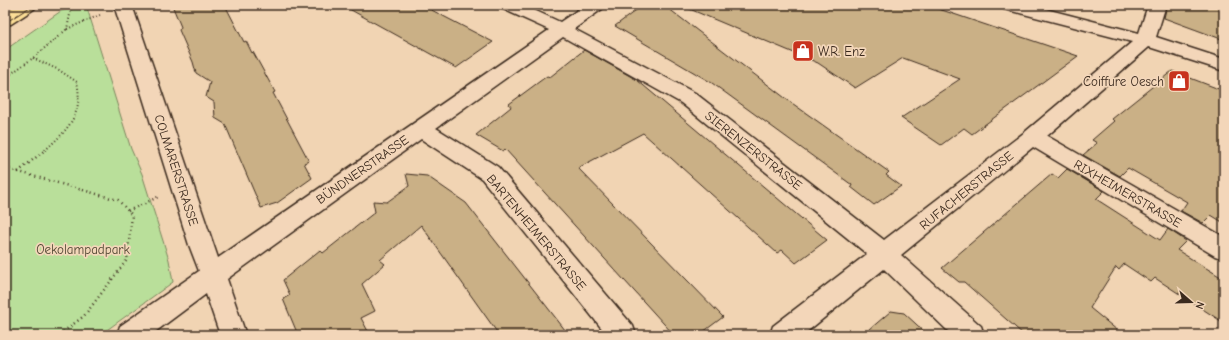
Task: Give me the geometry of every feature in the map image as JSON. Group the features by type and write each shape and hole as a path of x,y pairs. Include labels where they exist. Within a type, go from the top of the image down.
{"main road":[{"path":"5,20 28,5"}],"street":[{"name":"COLMARERSTRASSE","path":"123,5 201,245 213,275 233,335"},
{"name":"SIERENZERSTRASSE","path":"509,5 562,29 688,98 885,255 971,335"},
{"name":"BÜNDNERSTRASSE","path":"130,335 420,128 596,5"},
{"path":"1010,5 1146,40 1224,65"},
{"path":"1146,40 1157,5"},
{"name":"RUFACHERSTRASSE","path":"783,335 1032,137 1146,40"},
{"name":"BARTENHEIMERSTRASSE","path":"420,128 490,173 623,335"},
{"name":"RIXHEIMERSTRASSE","path":"1032,137 1224,249"}],"path":[{"path":"67,29 72,5"},
{"path":"5,78 33,58 67,29 123,5"},
{"path":"18,172 54,142 74,119 80,96 77,82 59,70 33,58"},
{"path":"5,168 118,200 132,215 127,260 84,316 59,335"},
{"path":"128,211 182,186"}],"green space":[{"name":"Oekolampadpark","path":"82,5 87,8 131,149 142,174 169,260 173,282 100,335 5,335 5,50 61,11"}],"building":[{"path":"172,5 225,5 244,42 246,41 252,53 253,52 275,92 273,93 309,161 304,163 312,178 277,203 261,208 225,124 215,118 214,102 206,97 210,82 196,73 193,62 179,30 181,27"},
{"path":"342,5 422,5 493,42 456,68"},
{"path":"643,5 664,5 789,101 889,172 886,175 901,186 874,205 851,187 852,185 712,83 615,26"},
{"path":"680,5 927,5 1078,56 972,134 964,128 941,145 901,118 960,79 903,58 855,88 818,63"},
{"path":"1167,5 1224,5 1224,40 1164,18"},
{"path":"584,50 637,80 827,240 796,263 782,250 777,253 643,133 578,168 723,317 699,335 674,335 505,149 503,151 476,135 511,107 509,104 547,76 550,77"},
{"path":"1172,71 1224,91 1224,223 1211,215 1203,223 1181,211 1187,202 1128,168 1120,176 1083,155 1097,143 1092,140 1114,121 1112,119"},
{"path":"1067,169 1104,191 1096,199 1160,240 1168,229 1186,241 1177,250 1224,279 1224,323 1155,278 1151,282 1124,264 1119,270 1116,267 1090,308 1123,335 1024,335 964,282 959,282 942,268 1052,174 1058,178"},
{"path":"406,174 427,176 466,203 569,335 499,335 421,225 380,260 385,264 362,284 375,311 361,318 370,335 298,335 283,299 290,295 283,280 320,250 323,253 375,212 373,201 387,202 409,186"},
{"path":"891,311 904,313 928,335 863,335"}],"tram line":[{"path":"5,23 33,5"}],"place":[{"name":"W.R. Enz","path":"803,51"},
{"name":"Coiffure Oesch","path":"1179,81"}]}
